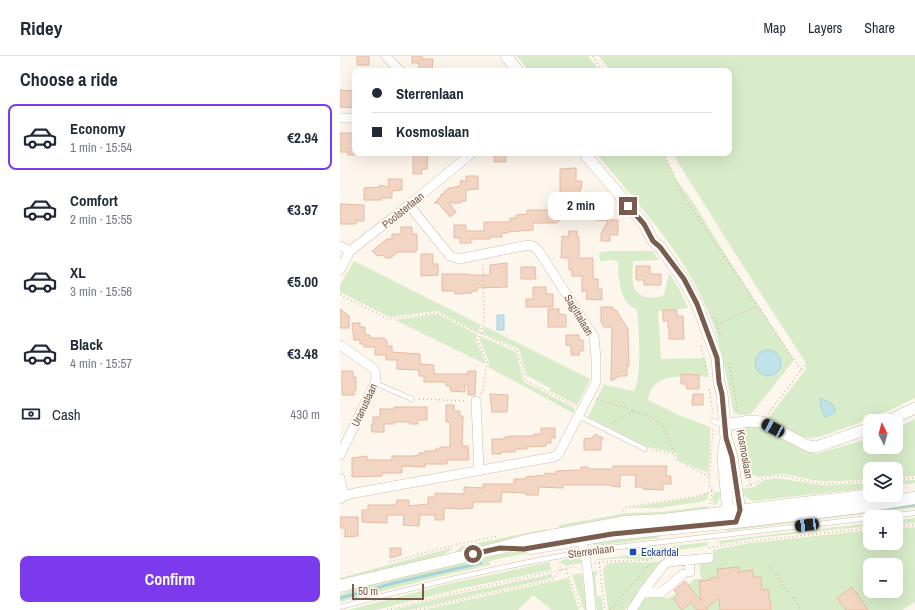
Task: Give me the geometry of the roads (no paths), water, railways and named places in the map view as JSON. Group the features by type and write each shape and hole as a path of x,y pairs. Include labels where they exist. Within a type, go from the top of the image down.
{"main road":[{"path":"903,491 915,490"},
{"name":"Sterrenlaan","path":"340,586 500,548 524,549 625,522 663,520 863,496"},
{"name":"Sterrenlaan","path":"578,535 736,522 852,508 915,498"},
{"name":"Sterrenlaan","path":"340,590 356,583"}],"street":[{"path":"386,56 397,68"},
{"path":"506,56 516,68"},
{"path":"340,118 352,118"},
{"name":"Poolsterlaan","path":"340,270 350,251 409,205 468,156"},
{"name":"Kosmoslaan","path":"587,156 644,224 653,241 660,247 684,279 697,304 717,358 726,438 732,457 734,511 736,522"},
{"name":"Sagittalaan","path":"342,498 355,493 553,458 558,455 590,397 596,382 594,337 538,250 533,246 528,245 459,259 450,256 409,205"},
{"path":"340,246 350,251"},
{"name":"Uranuslaan","path":"340,345 374,370 376,376 375,383 340,455"},
{"path":"476,401 479,471"},
{"path":"903,414 915,408"},
{"path":"725,425 750,421 762,422 812,447 819,446 863,430"},
{"path":"340,478 342,498"},
{"path":"578,535 584,552 592,610"},
{"path":"632,610 643,592 664,565 672,562 709,558"},
{"path":"643,592 661,593 687,573 689,560"}],"lane":[{"path":"375,383 412,399"},
{"path":"581,413 602,428 645,449"},
{"path":"714,421 725,425"},
{"path":"903,514 915,513"},
{"name":"Sterrenlaan","path":"340,607 448,579 559,556 863,519"}],"water":[{"path":"497,315 504,315 504,330 497,330"},
{"path":"768,350 777,354 781,363 777,372 768,376 759,372 755,363 759,354"},
{"path":"820,398 832,404 835,409 834,413 825,417 821,408"}],"waterway":[{"path":"889,508 915,505"},
{"path":"341,598 394,583 481,563"}],"place":[{"name":"Eckartdal","path":"633,552"}]}
